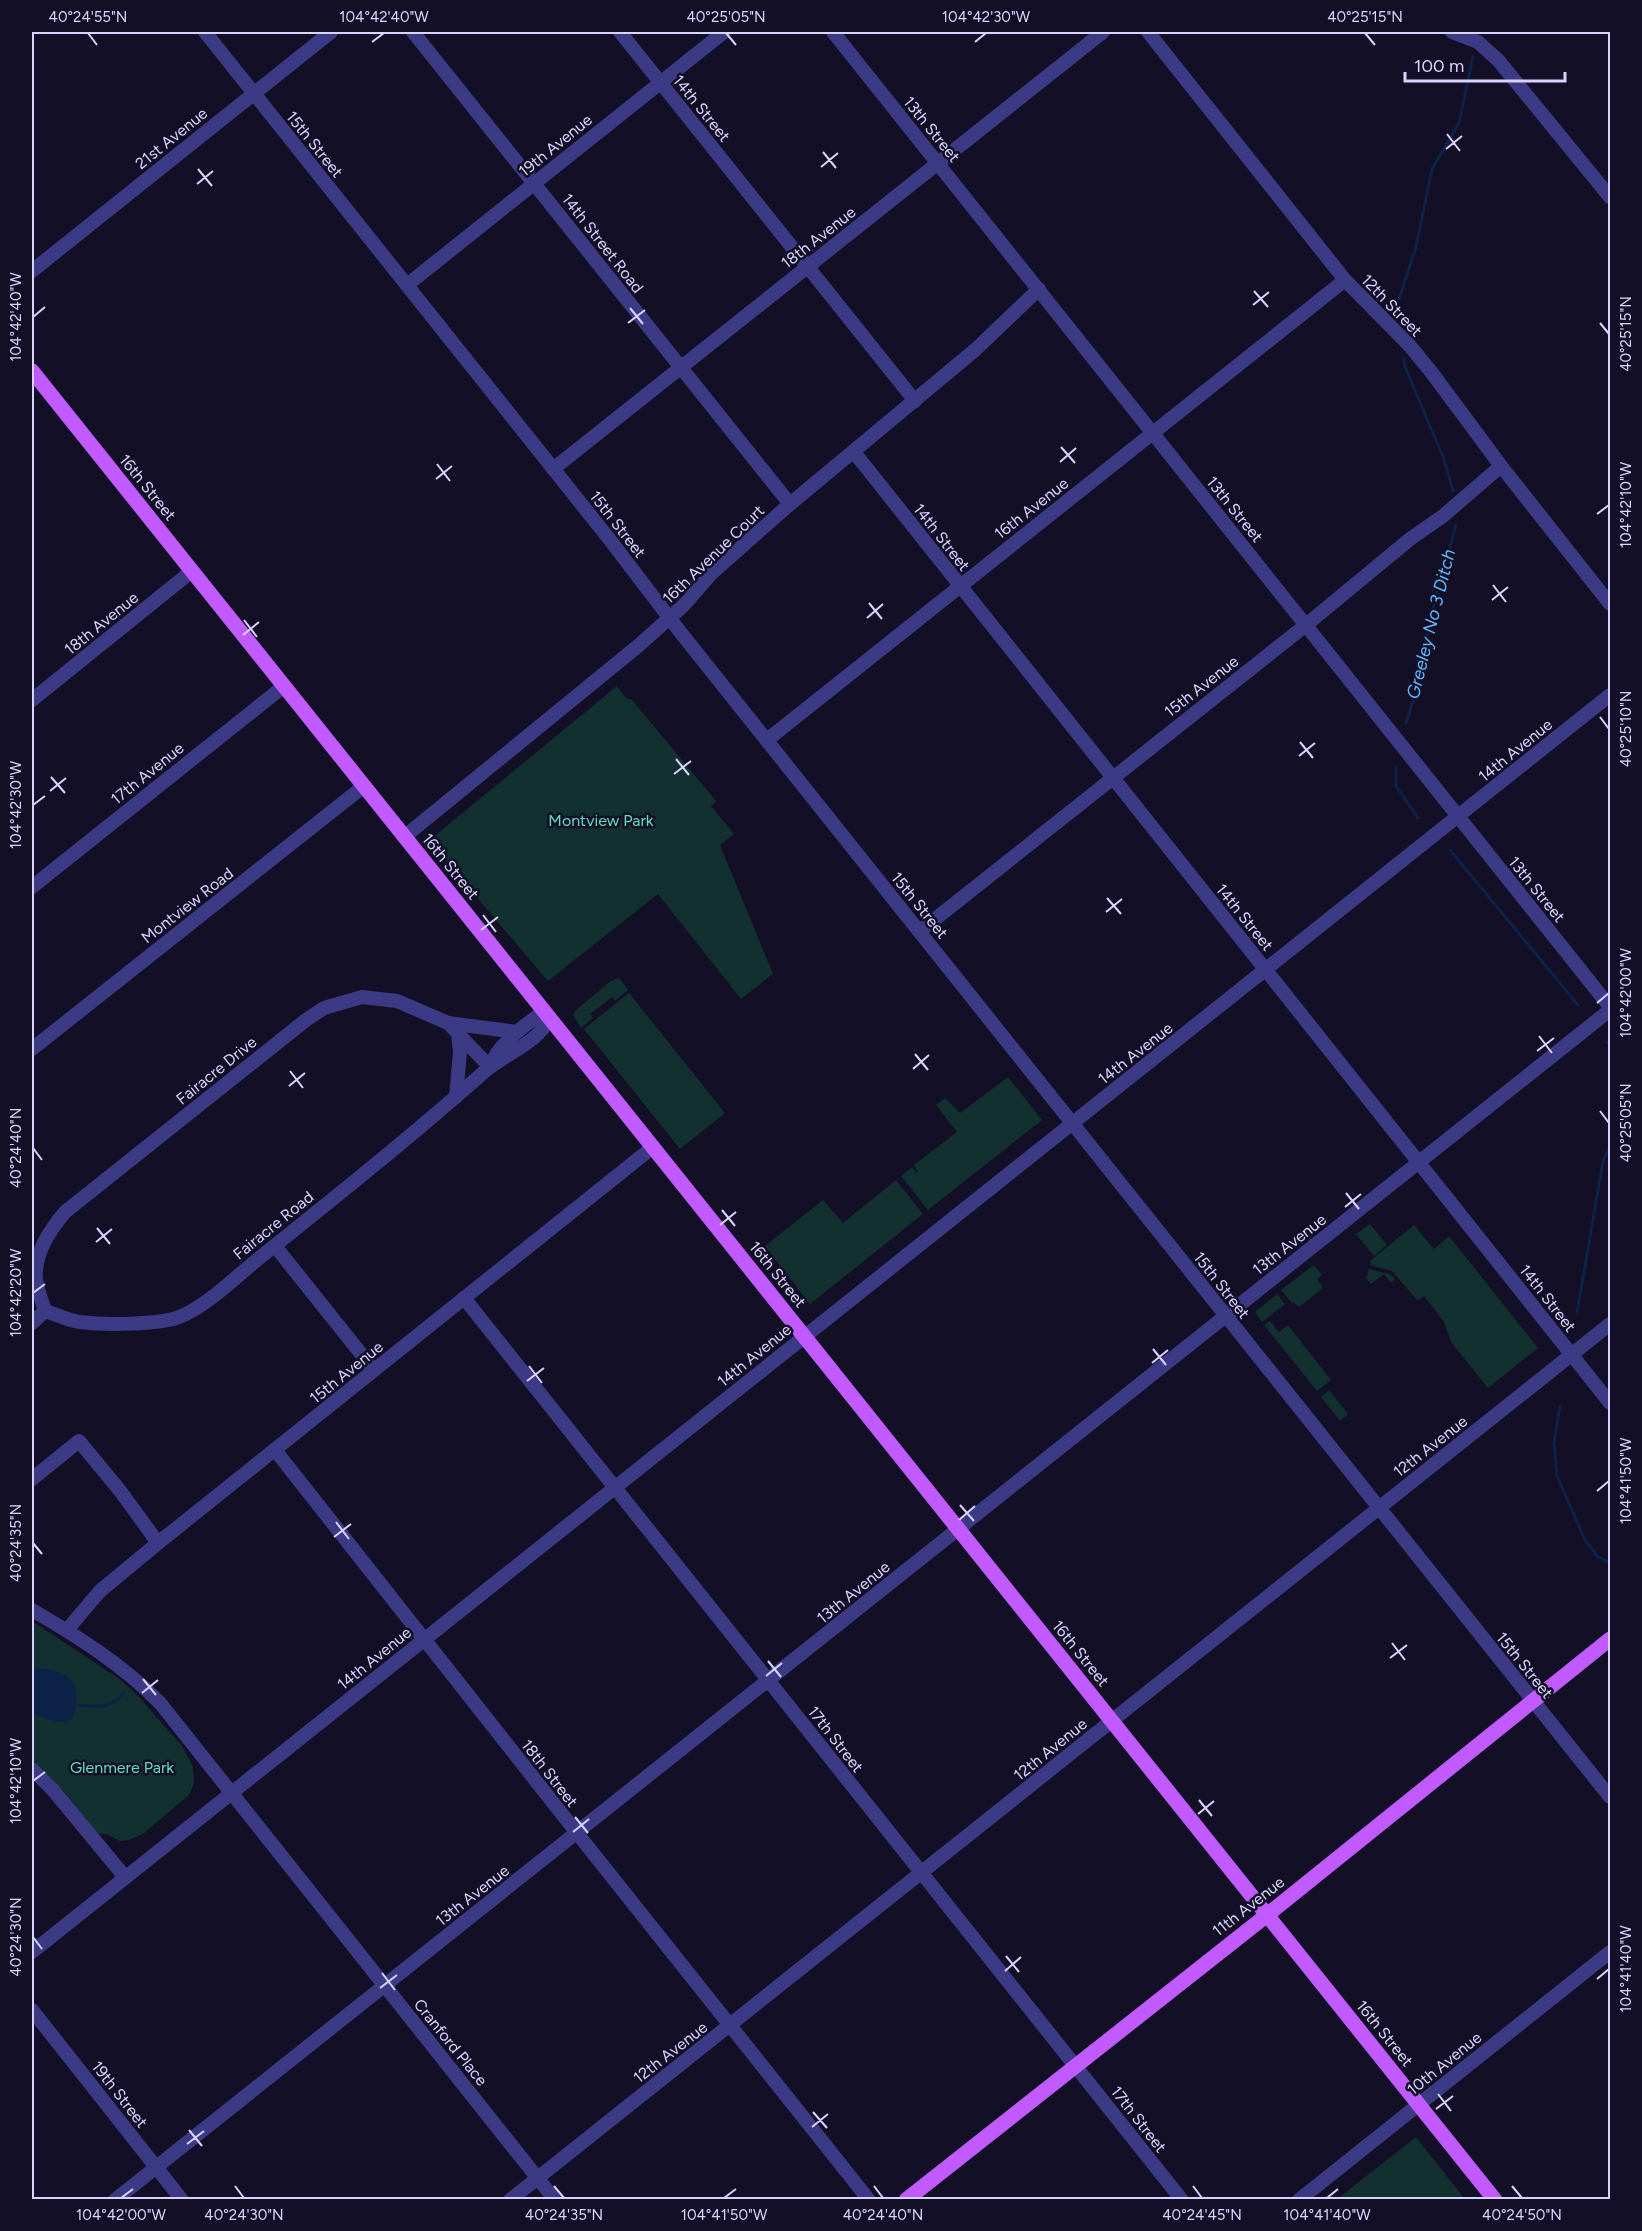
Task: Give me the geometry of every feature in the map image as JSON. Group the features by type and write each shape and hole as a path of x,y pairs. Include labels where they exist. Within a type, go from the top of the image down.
{"main road":[{"name":"16th Street","path":"32,371 1495,2199"},
{"name":"11th Avenue","path":"906,2199 1267,1915 1611,1639"}],"street":[{"name":"15th Street","path":"205,32 1225,1316 1611,1797"},
{"name":"21st Avenue","path":"32,271 331,32"},
{"name":"14th Street Road","path":"413,32 790,504"},
{"name":"14th Street","path":"620,32 915,401"},
{"name":"19th Avenue","path":"407,285 724,32"},
{"name":"13th Street","path":"833,32 1611,1009"},
{"name":"18th Avenue","path":"553,469 1103,32"},
{"name":"12th Street","path":"1148,32 1345,280 1410,346 1611,603"},
{"path":"1452,32 1478,42 1498,60 1611,197"},
{"name":"16th Avenue","path":"767,740 1345,280"},
{"name":"16th Avenue Court","path":"404,837 669,618 712,573 790,504 992,336 1039,289"},
{"name":"14th Street","path":"854,452 1611,1403"},
{"name":"15th Avenue","path":"920,932 1306,625 1410,539 1443,516 1502,466"},
{"name":"18th Avenue","path":"32,700 192,571"},
{"name":"17th Avenue","path":"32,887 284,686"},
{"name":"14th Avenue","path":"32,1952 1611,695"},
{"name":"Montview Road","path":"32,1049 364,786"},
{"name":"Fairacre Drive","path":"45,1311 36,1280 38,1263 45,1239 65,1212 324,1008 362,997 397,1001 453,1028 490,1067"},
{"name":"13th Avenue","path":"115,2199 1611,1009"},
{"name":"Fairacre Road","path":"45,1311 79,1322 147,1323 168,1321 183,1316 275,1246 490,1067 511,1055 544,1030 550,1018 536,1017 517,1032 493,1058 490,1067"},
{"path":"456,1096 460,1052 453,1028 517,1032"},
{"name":"15th Avenue","path":"67,1630 100,1591 158,1543 653,1147"},
{"path":"275,1246 374,1370"},
{"name":"17th Street","path":"464,1298 1182,2199"},
{"path":"32,1323 45,1311"},
{"name":"12th Avenue","path":"510,2199 1611,1324"},
{"path":"32,1479 79,1441 121,1492 158,1543"},
{"name":"18th Street","path":"274,1450 869,2199"},
{"name":"Cranford Place","path":"32,1610 67,1630 119,1666 145,1687 160,1703 555,2199"},
{"path":"32,1769 53,1790 125,1877"},
{"name":"10th Avenue","path":"1299,2199 1611,1952"},
{"name":"19th Street","path":"32,2010 182,2199"}],"green space":[{"name":"Montview Park","path":"617,686 626,698 632,700 716,801 711,806 734,834 720,845 773,974 741,999 658,894 548,981 433,846 432,838"},
{"path":"619,978 628,990 615,1001 612,997 590,1014 593,1018 581,1028 573,1015 576,1010 611,981"},
{"path":"629,993 725,1113 680,1149 584,1029"},
{"path":"1008,1077 1042,1120 928,1210 901,1176 912,1167 918,1172 914,1165 957,1132 936,1105 945,1098 960,1113"},
{"path":"896,1180 923,1214 810,1304 765,1246 823,1200 843,1223"},
{"path":"1370,1224 1387,1245 1374,1256 1356,1234"},
{"path":"1414,1225 1434,1249 1449,1236 1538,1348 1488,1388 1451,1342 1444,1322 1424,1296 1418,1301 1392,1271 1370,1265 1371,1260"},
{"path":"1314,1265 1322,1275 1317,1279 1323,1288 1299,1307 1294,1302 1292,1303 1281,1290"},
{"path":"1369,1269 1390,1274 1395,1279 1391,1283 1384,1274 1371,1284 1366,1278"},
{"path":"1277,1294 1285,1304 1262,1322 1255,1312"},
{"path":"1270,1321 1279,1332 1288,1325 1331,1380 1317,1391 1264,1325"},
{"path":"1329,1390 1348,1414 1340,1421 1321,1397"},
{"name":"Glenmere Park","path":"32,1621 121,1680 183,1747 193,1767 194,1783 190,1794 143,1834 120,1841 97,1833 67,1795 32,1759"},
{"path":"1416,2137 1465,2199 1337,2199"}],"water":[{"path":"32,1669 55,1671 70,1679 77,1695 73,1718 58,1722 32,1713"}],"waterway":[{"name":"Greeley No 3 Ditch","path":"1398,302 1416,247 1432,169 1459,123 1473,56"},
{"name":"Greeley No 3 Ditch","path":"1404,358 1405,367 1444,459 1453,491"},
{"name":"Greeley No 3 Ditch","path":"1406,723 1456,525"},
{"name":"Greeley No 3 Ditch","path":"1396,767 1396,786 1418,818"},
{"name":"Greeley No 3 Ditch","path":"1450,850 1578,1005"},
{"name":"Greeley No 3 Ditch","path":"1607,1042 1610,1046"},
{"name":"Greeley No 3 Ditch","path":"1577,1313 1603,1161 1610,1147"},
{"name":"Greeley No 3 Ditch","path":"1560,1406 1554,1443 1557,1476 1585,1540 1597,1556 1610,1563"},
{"path":"78,1705 104,1706 120,1698 125,1692"}]}
